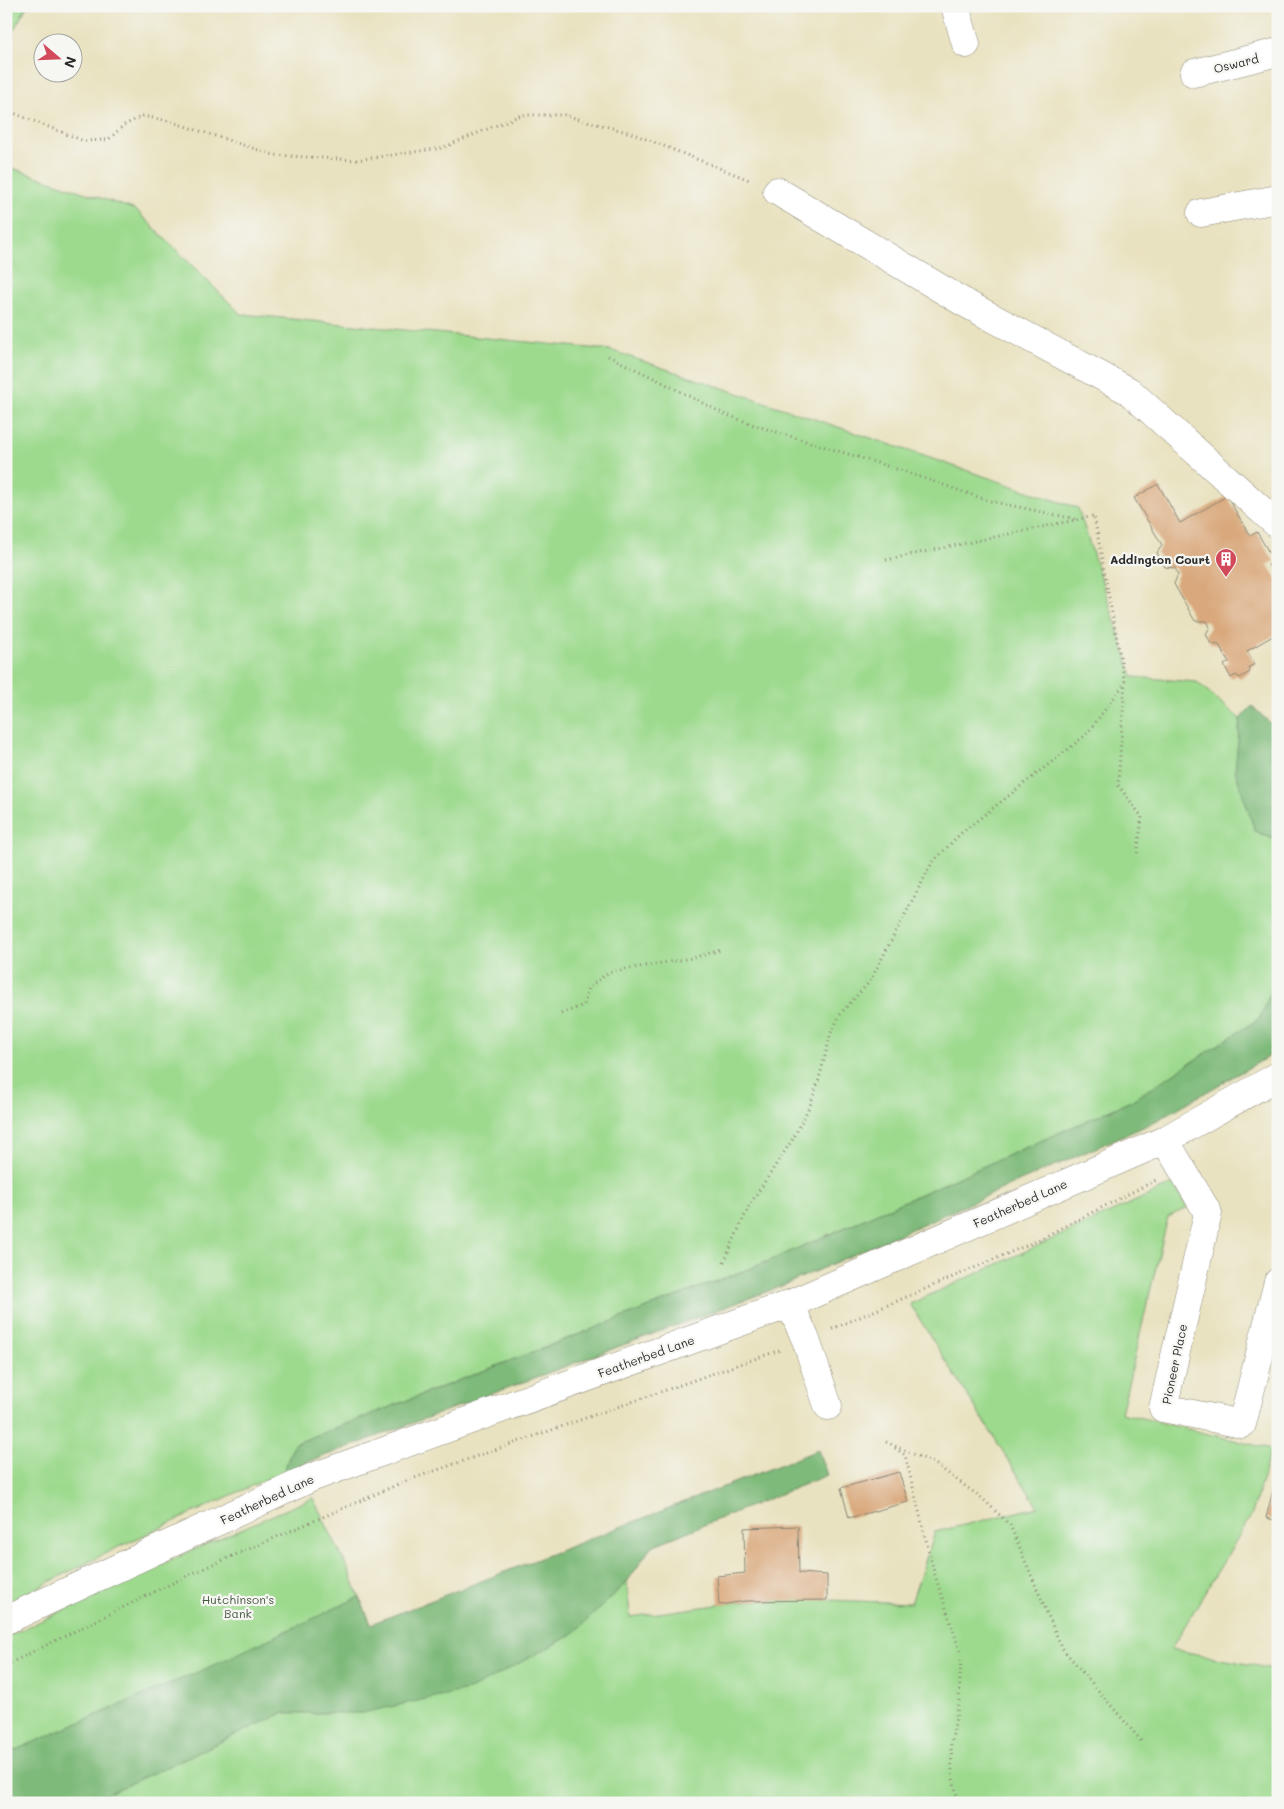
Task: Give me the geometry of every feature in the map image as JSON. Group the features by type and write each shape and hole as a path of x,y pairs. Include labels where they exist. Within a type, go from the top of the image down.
{"street":[{"path":"955,6 966,44"},
{"name":"Osward","path":"1194,73 1278,52"},
{"path":"777,191 965,303 1129,391 1278,526"},
{"path":"1201,213 1278,199"},
{"name":"Featherbed Lane","path":"6,1620 313,1477 790,1304 1165,1140 1278,1076"},
{"name":"Pioneer Place","path":"1165,1140 1208,1213 1163,1408 1242,1424 1278,1282"},
{"path":"790,1304 806,1340 828,1406"}],"path":[{"path":"6,110 84,141 108,140 124,125 143,116 169,121 274,155 356,160 442,148 521,115 564,115 631,133 777,191"},
{"path":"608,356 656,378 722,413 754,425 900,470 990,501 1078,520"},
{"path":"886,560 1094,516 1125,683 1118,785 1142,817 1136,856"},
{"path":"724,1262 749,1206 794,1137 811,1103 831,1033 841,1012 870,981 932,863 960,834 1086,735 1125,683"},
{"path":"561,1014 584,1006 588,988 609,972 692,958 721,950"},
{"path":"6,1665 192,1574 406,1481 806,1340 1032,1242 1181,1167"},
{"path":"957,1803 952,1773 951,1745 959,1700 961,1654 934,1572 905,1455 886,1442 934,1463 983,1499 1010,1525 1062,1648 1143,1744"}],"green space":[{"path":"6,6 27,6 6,44"},
{"path":"6,166 136,210 241,314 610,350 1078,508 1133,677 1197,682 1240,719 1236,771 1255,831 1278,841 1278,976 1260,1018 1131,1101 769,1261 294,1444 284,1471 114,1549 6,1604"},
{"path":"1252,706 1270,723 1278,736 1278,841 1255,831 1235,771 1240,719"},
{"path":"1278,976 1278,1051 1152,1123 782,1286 284,1471 294,1444 769,1261 1131,1101 1260,1018"},
{"name":"Hutchinson's Bank","path":"1173,1184 1187,1208 1168,1217 1121,1413 1271,1449 1252,1514 1171,1649 1278,1670 1278,1803 6,1803 6,1637 208,1543 313,1498 347,1567 371,1624 572,1634 627,1582 630,1617 746,1601 799,1599 911,1603 935,1532 1038,1507 910,1304"},
{"path":"818,1450 827,1475 652,1546 627,1582 573,1634 472,1689 362,1713 283,1713 88,1803 6,1803 6,1754 207,1668 359,1597 371,1624"}],"building":[{"name":"Addington Court","path":"1158,484 1180,523 1227,496 1250,536 1257,532 1274,561 1268,565 1278,582 1278,633 1247,651 1255,664 1249,667 1250,672 1240,678 1236,675 1231,678 1224,665 1229,662 1219,645 1211,644 1206,634 1210,627 1207,621 1195,621 1174,584 1178,574 1175,568 1165,567 1157,553 1162,545 1134,498"},
{"path":"899,1472 908,1502 849,1518 841,1488"},
{"path":"1278,1474 1278,1521 1266,1518"},
{"path":"798,1526 799,1573 827,1575 827,1600 746,1601 719,1605 717,1576 745,1573 744,1528"}],"place":[{"name":"Addington Court","path":"1226,578"}]}
